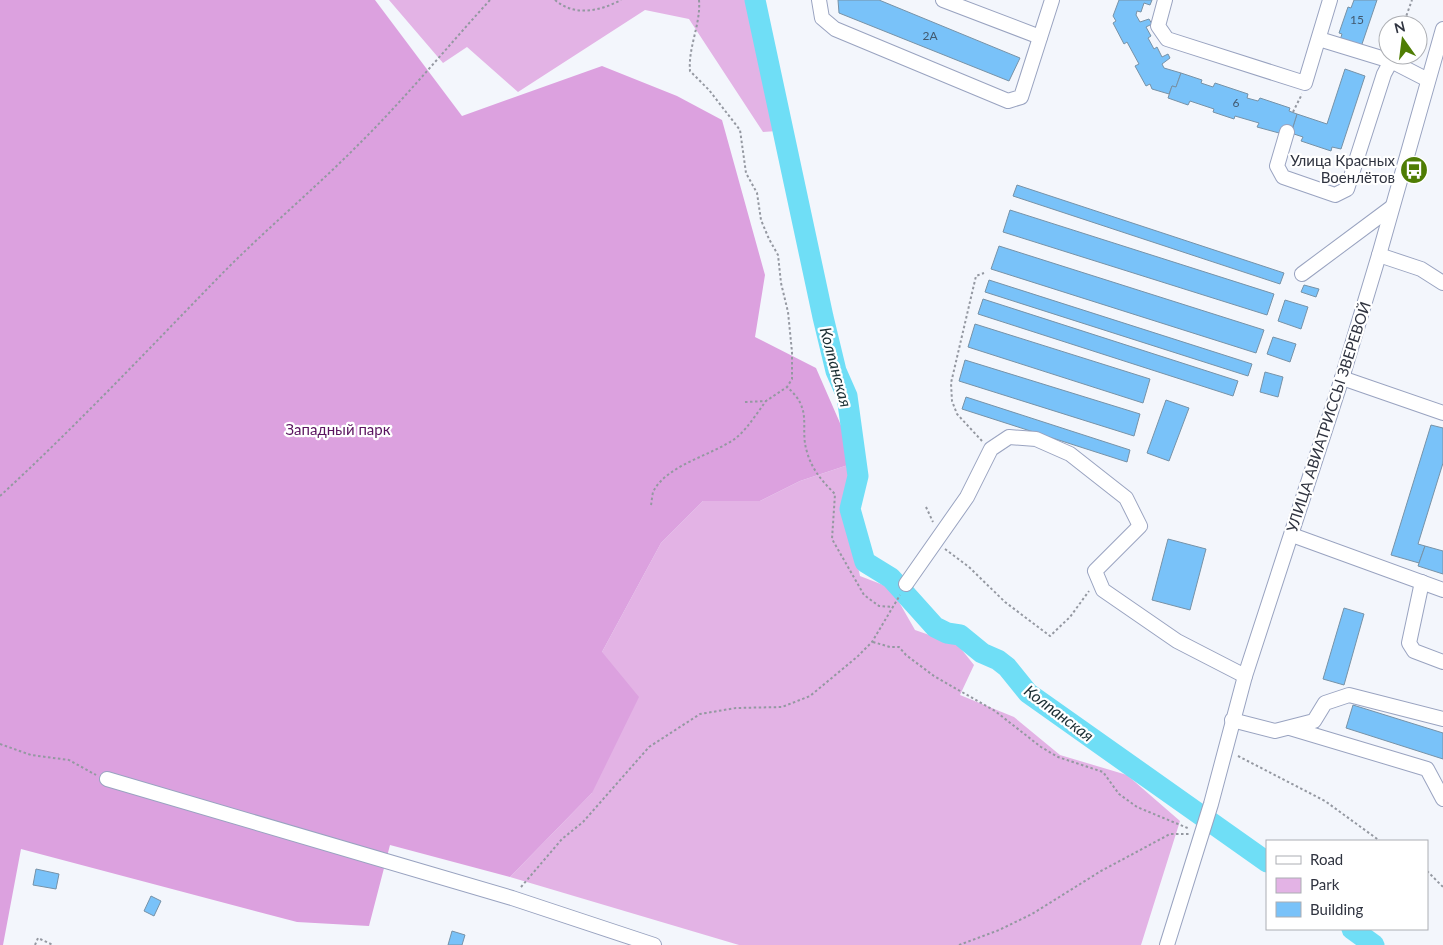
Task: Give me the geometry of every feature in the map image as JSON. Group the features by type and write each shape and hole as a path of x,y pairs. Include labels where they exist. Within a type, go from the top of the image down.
{"street":[{"path":"819,0 822,18 835,28 1008,101 1021,97 1052,0"},
{"path":"1165,0 1158,26 1167,39 1305,83 1330,0"},
{"path":"949,1 1040,37"},
{"name":"УЛИЦА АВИАТРИССЫ ЗВЕРЕВОЙ","path":"1167,945 1211,804 1224,749 1245,676 1342,378 1442,33"},
{"path":"1319,39 1378,57"},
{"path":"1287,132 1277,166 1283,177 1335,195 1347,189 1384,74 1389,65"},
{"path":"1399,65 1428,80"},
{"path":"1302,274 1392,208"},
{"path":"1379,255 1421,269 1443,283"},
{"path":"1342,378 1443,413"},
{"path":"906,584 967,497 991,449 1009,437 1036,439 1070,454 1126,498 1140,526 1095,571 1102,590 1177,641 1245,676"},
{"path":"1292,535 1443,590"},
{"path":"1422,582 1409,643 1414,651 1443,662"},
{"path":"1232,720 1274,731 1314,721 1325,703 1349,694 1443,718"},
{"path":"1289,727 1427,769 1443,799"},
{"path":"107,779 512,898 654,945"}],"path":[{"path":"0,496 65,436 136,362 167,333 214,282 364,139 490,0"},
{"path":"555,0 562,6 580,11 603,9 621,0"},
{"path":"652,505 654,490 667,477 684,464 712,453 737,437 766,401 788,387 792,379 792,352 788,312 781,284 778,255 768,239 761,220 757,193 746,173 740,130 709,90 690,71 692,45 700,12 699,0"},
{"path":"1407,15 1412,0"},
{"path":"1293,112 1305,83"},
{"path":"984,273 976,276 951,383 952,401 957,414 991,449"},
{"path":"512,898 562,839 583,822 649,747 700,714 736,708 782,707 810,696 872,642 892,607 879,606 864,595 832,539 835,494 810,464 804,441 806,429 804,411 788,387"},
{"path":"744,402 766,401"},
{"path":"928,555 946,549 969,567 1005,602 1050,636 1089,594 1095,571"},
{"path":"872,642 884,646 899,647 906,655 934,676 995,711 1058,757 1103,772 1119,794 1136,807 1201,834"},
{"path":"0,744 31,754 69,760 89,773 107,779"},
{"path":"1224,749 1326,801 1379,840"},
{"path":"959,945 999,930 1032,914 1101,871 1170,834 1201,834"},
{"path":"1428,873 1443,887"},
{"path":"35,945 38,938 53,945"}],"green space":[{"name":"Западный парк","path":"0,0 375,0 462,116 602,66 677,96 722,120 765,275 755,337 816,368 857,462 800,481 760,501 703,501 661,543 602,652 639,697 592,793 510,877 390,845 369,926 297,922 21,849 3,945 0,945"},
{"path":"389,0 748,0 777,131 763,132 689,19 645,10 518,92 467,47 443,63"},
{"path":"857,462 846,511 860,576 891,588 915,630 958,645 974,665 960,695 1014,717 1060,755 1127,775 1180,821 1141,945 739,945 510,877 592,793 602,652 661,543 703,501 760,501 800,481"}],"building":[{"path":"838,0 879,0 1020,58 1009,81 839,13"},
{"path":"1119,0 1152,0 1150,5 1144,3 1141,12 1137,11 1136,15 1140,22 1149,19 1152,24 1146,27 1151,36 1148,38 1154,49 1157,47 1162,57 1168,54 1170,58 1162,64 1164,68 1181,73 1176,87 1172,86 1169,94 1152,89 1150,84 1146,86 1135,66 1139,64 1127,42 1124,44 1113,23 1116,21 1113,16"},
{"path":"1354,0 1377,0 1361,47 1340,40 1342,34 1339,33 1348,7 1351,8"},
{"path":"1345,69 1365,76 1341,149 1332,147 1331,151 1301,141 1303,137 1291,133 1297,114 1327,124"},
{"path":"1181,73 1202,80 1201,83 1213,87 1215,83 1248,94 1247,98 1258,101 1260,98 1290,108 1289,111 1297,114 1291,133 1280,130 1279,133 1257,127 1259,123 1235,116 1234,119 1213,112 1214,109 1190,101 1188,105 1168,98 1172,86 1176,87"},
{"path":"1017,185 1284,273 1280,284 1013,196"},
{"path":"1010,210 1274,294 1267,315 1003,232"},
{"path":"999,246 1264,330 1256,353 991,269"},
{"path":"989,280 1252,364 1248,376 985,292"},
{"path":"1304,285 1319,289 1316,297 1301,292"},
{"path":"983,299 1238,381 1233,396 978,314"},
{"path":"1285,300 1308,307 1301,329 1278,321"},
{"path":"975,324 1150,379 1143,403 968,347"},
{"path":"1273,337 1296,344 1290,362 1267,354"},
{"path":"965,360 1140,414 1134,436 959,381"},
{"path":"1265,372 1283,377 1278,397 1260,392"},
{"path":"966,397 1130,450 1127,462 962,409"},
{"path":"1166,400 1189,408 1169,461 1147,453"},
{"path":"1431,425 1443,428 1443,463 1418,544 1425,546 1419,563 1391,555"},
{"path":"1168,539 1206,549 1190,610 1152,600"},
{"path":"1425,546 1443,551 1443,574 1418,566"},
{"path":"1344,608 1364,614 1344,685 1323,679"},
{"path":"1353,705 1443,733 1443,759 1346,728"},
{"path":"36,869 59,874 56,889 33,885"},
{"path":"151,896 161,901 154,916 144,911"},
{"path":"452,931 465,935 462,945 448,945"}],"waterway":[{"name":"Колпанская","path":"755,0 823,317 836,371 847,396 858,476 850,509 865,562 891,578 935,627 947,633 960,635 982,653 998,660 1007,667 1028,693 1266,861"},
{"name":"Колпанская","path":"1353,930 1374,945"}],"place":[{"name":"Улица Красных Военлётов","path":"1414,170"}]}
